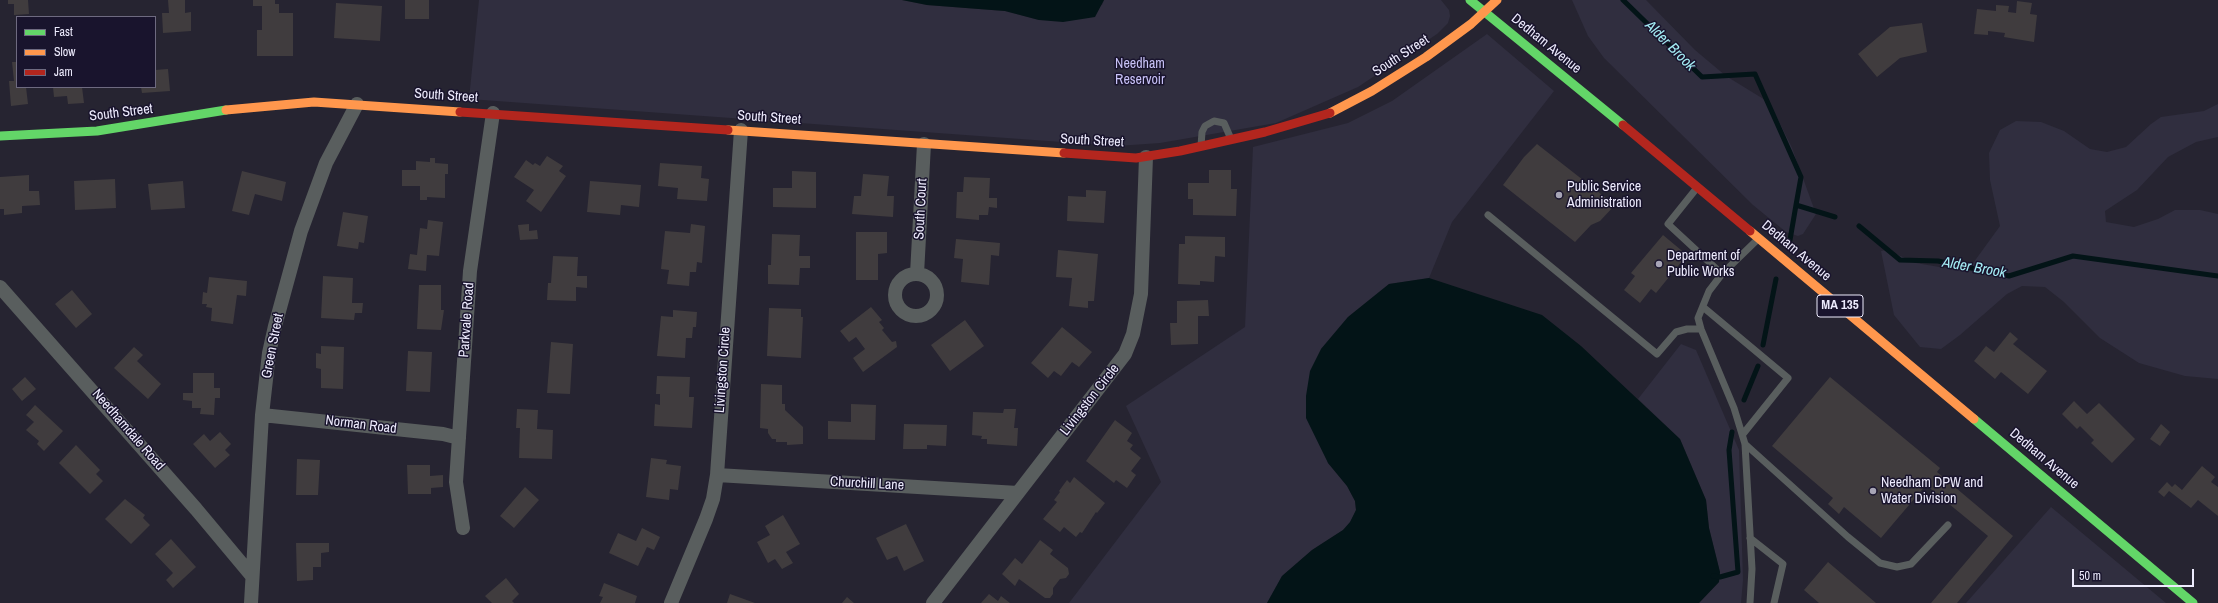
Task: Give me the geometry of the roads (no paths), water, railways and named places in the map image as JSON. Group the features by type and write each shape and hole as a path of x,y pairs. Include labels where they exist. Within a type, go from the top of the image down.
{"street":[{"name":"Dedham Avenue","path":"1470,0 1698,187 2193,603"},
{"name":"South Street","path":"0,136 97,131 149,124 207,112 281,103 314,102 741,130 1113,158 1146,157 1201,146 1309,120 1349,104 1420,61 1485,12 1497,0"},
{"name":"Green Street","path":"251,603 262,415 270,346 301,231 326,163 357,104"},
{"name":"Parkvale Road","path":"463,528 456,482 470,271 493,113"},
{"name":"Livingston Circle","path":"671,603 713,499 741,130"},
{"name":"South Court","path":"917,274 924,144"},
{"name":"Livingston Circle","path":"933,603 1119,363 1129,344 1136,323 1142,279 1146,157"},
{"name":"Needhamdale Road","path":"0,287 196,508 252,576"},
{"name":"Norman Road","path":"262,415 427,432 459,438"},
{"name":"Churchill Lane","path":"716,475 1018,493"}],"lane":[{"path":"1201,146 1202,132 1205,126 1214,121 1224,123 1231,139"},
{"path":"1698,187 1668,224 1722,274"},
{"path":"1488,215 1657,354 1676,332 1687,329 1701,329"},
{"path":"1750,603 1750,538 1745,444 1734,408 1701,329 1698,318 1709,291 1722,274 1759,238"},
{"path":"1703,307 1788,378 1742,434"},
{"path":"1745,444 1880,564 1897,568 1911,564 1948,525"},
{"path":"1750,538 1783,564 1774,603"}],"waterway":[{"name":"Alder Brook","path":"1623,0 1702,77 1755,74 1801,177 1796,205 1835,217"},
{"path":"1790,240 1796,205"},
{"name":"Alder Brook","path":"1859,226 1900,260 1938,261 2009,276 2073,256 2218,276"},
{"path":"1763,345 1776,279"},
{"path":"1744,400 1758,366"},
{"path":"1713,576 1720,577 1738,572 1729,450 1732,432"}],"place":[{"name":"Public Service Administration","path":"1559,195"},
{"name":"Department of Public Works","path":"1659,264"},
{"name":"Needham DPW and Water Division","path":"1873,491"}],"park label":[{"name":"Needham Reservoir","path":"1140,72"}]}
